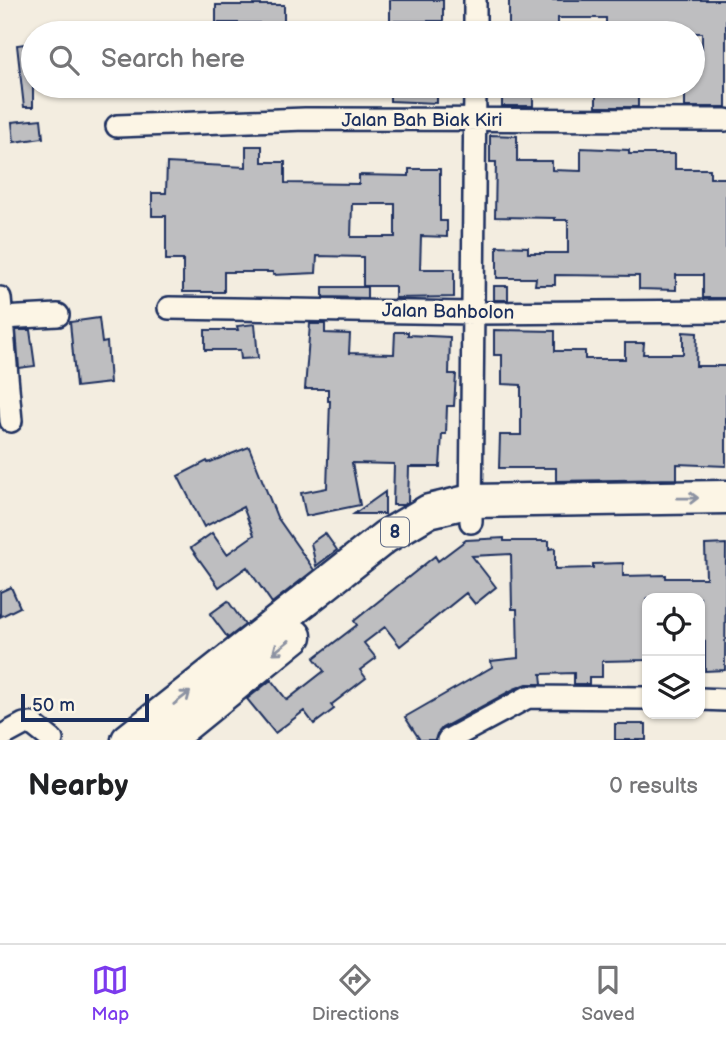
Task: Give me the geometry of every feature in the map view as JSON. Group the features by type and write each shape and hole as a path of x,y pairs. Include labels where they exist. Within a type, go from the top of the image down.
{"highway":[{"name":"8","path":"167,740 396,553 471,512 726,497"},
{"name":"8","path":"128,740 385,537 429,510 726,518"}],"street":[{"path":"475,0 475,21"},
{"path":"471,512 475,98"},
{"name":"Jalan Bah Biak Kiri","path":"117,126 304,119 726,120"},
{"path":"11,421 1,308 58,315"},
{"name":"Jalan Bahbolon","path":"169,308 473,313 726,311"},
{"path":"448,740 533,695 642,698"},
{"path":"705,699 726,700"},
{"path":"0,737 24,724 32,724 52,740"}],"building":[{"path":"390,0 443,0 443,21 390,21"},
{"path":"509,0 726,0 726,107 685,107 685,98 705,98 705,21 558,18 558,21 509,21"},
{"path":"216,5 284,5 284,21 216,21"},
{"path":"21,44 21,80 17,45"},
{"path":"23,98 33,98 33,107 24,107"},
{"path":"390,98 437,98 437,103 390,101"},
{"path":"502,98 533,98 533,106 502,106"},
{"path":"596,98 638,98 638,107 596,107"},
{"path":"41,119 43,138 14,142 12,122"},
{"path":"490,135 517,136 517,161 552,161 552,170 581,171 581,148 629,150 629,154 675,154 675,169 710,169 710,178 726,178 726,298 703,298 703,275 676,275 676,290 639,289 639,276 555,275 555,285 535,285 536,278 497,278 497,246 528,247 528,253 568,253 568,220 495,217 496,162 490,162"},
{"path":"246,146 262,146 262,162 285,162 285,183 359,184 359,175 409,176 409,169 440,169 440,221 447,221 447,237 421,236 420,269 454,269 454,297 395,298 395,286 363,286 363,257 317,256 316,273 273,275 273,272 224,272 224,292 183,292 183,260 166,260 166,216 152,216 152,193 166,193 167,163 246,167","holes":["352,204 395,204 395,237 351,237"]},
{"path":"494,286 508,286 508,300 494,300"},
{"path":"323,287 367,287 367,298 323,297"},
{"path":"99,318 102,343 107,342 110,383 76,387 70,322"},
{"path":"255,324 258,358 241,359 240,350 205,350 205,330 238,330 237,326"},
{"path":"310,324 325,324 325,333 350,334 349,353 394,354 395,332 450,337 449,374 456,374 454,406 447,406 446,434 442,434 440,467 409,467 408,502 403,505 393,505 394,464 352,463 360,505 306,516 301,493 327,488 330,401 328,389 305,389"},
{"path":"16,330 30,330 35,366 19,368"},
{"path":"494,330 555,331 555,351 585,351 585,359 625,359 625,343 644,343 643,354 683,354 683,332 697,333 696,366 726,366 726,466 677,464 677,479 556,481 556,468 499,468 500,435 521,435 521,385 502,384 502,355 494,355"},
{"path":"249,447 277,517 314,570 272,603 247,567 219,587 191,548 212,533 227,554 254,535 243,507 204,527 178,476 207,461 208,463"},
{"path":"385,492 385,514 354,514"},
{"path":"325,533 337,550 316,566 311,543"},
{"path":"504,538 504,541 549,541 549,549 555,548 555,569 593,568 593,564 623,563 623,576 666,575 666,578 706,578 705,545 726,544 725,670 705,671 705,593 642,593 642,660 602,661 602,677 589,677 589,684 574,684 574,673 541,674 542,684 527,684 514,689 442,728 435,740 420,740 405,717 492,667 491,661 518,658 517,609 512,609 511,554 472,556 496,587 475,604 466,593 400,646 385,627 364,643 376,658 360,670 366,678 331,705 334,709 314,724 304,711 275,733 247,699 271,680 287,700 324,671 314,658 357,625 354,621 435,556 438,561 466,540"},
{"path":"11,587 20,607 0,617 0,592"},
{"path":"228,601 245,625 228,638 210,614"},
{"path":"615,724 646,724 646,740 615,740"}]}
